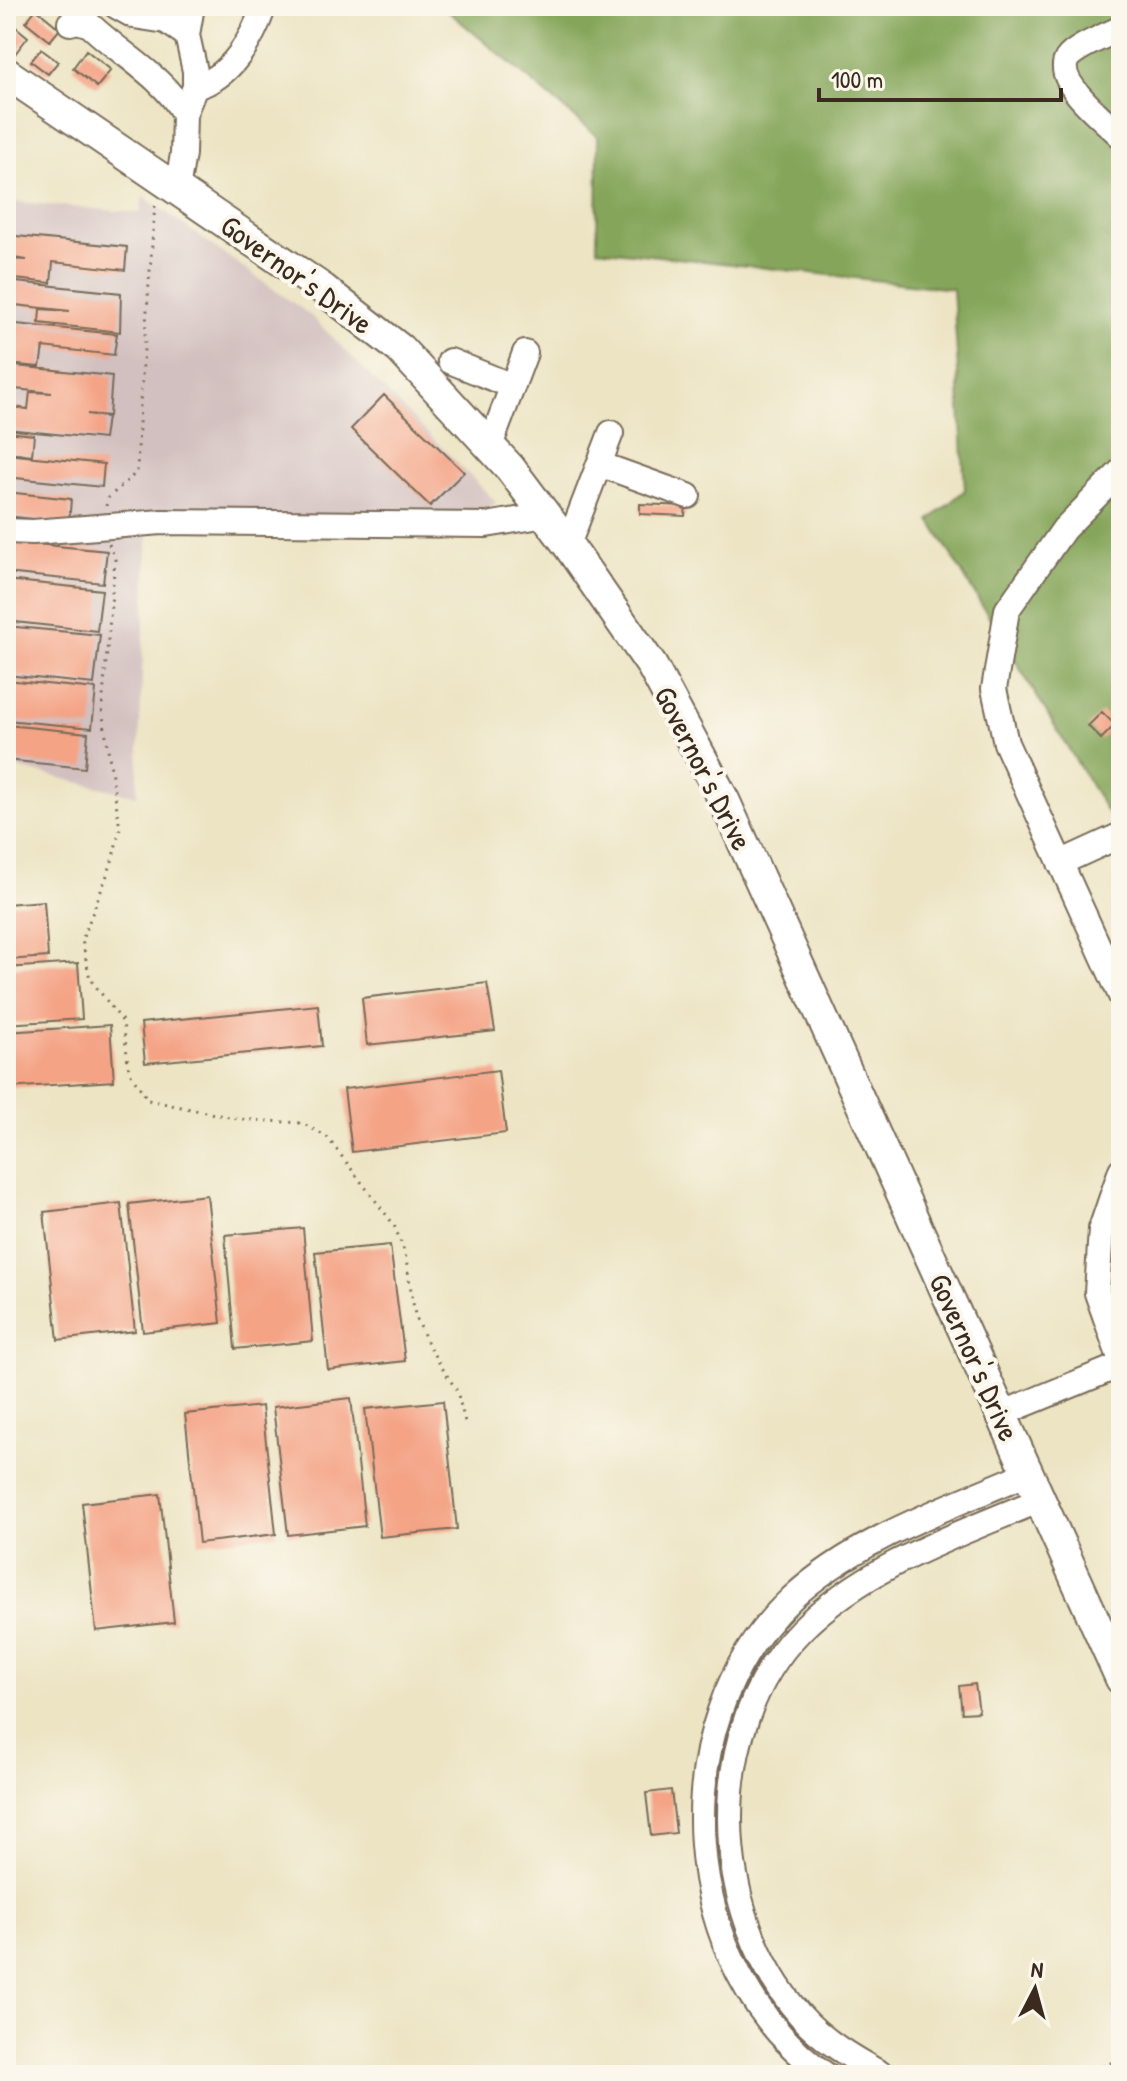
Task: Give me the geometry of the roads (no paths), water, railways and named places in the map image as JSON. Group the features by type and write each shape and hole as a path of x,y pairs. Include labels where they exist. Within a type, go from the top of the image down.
{"main road":[{"name":"Governor's Drive","path":"6,73 323,289 400,349 510,468 568,545 652,666 724,800 1121,1679"}],"street":[{"path":"116,6 134,16 166,21 187,35"},
{"path":"167,183 183,154 184,114 195,87 195,71 187,35 192,6"},
{"path":"195,87 207,84 226,69 251,37 264,6"},
{"path":"70,23 78,21 90,25 164,89 184,114"},
{"path":"1121,28 1076,51 1067,59 1064,71 1068,84 1121,136"},
{"path":"490,446 525,353"},
{"path":"450,361 512,386"},
{"path":"568,545 611,433"},
{"path":"599,464 688,496"},
{"path":"1121,471 1064,529 1007,610 994,689 1006,743 1121,996"},
{"path":"6,531 33,532 162,522 486,525 546,515"},
{"path":"1060,863 1121,835"},
{"path":"1001,1414 1121,1363 1097,1293 1101,1229 1121,1170"},
{"path":"826,2075 807,2061 766,2015 738,1971 718,1924 704,1857 703,1817 706,1769 720,1710 750,1649 768,1623 807,1585 862,1549 1034,1486"},
{"path":"883,2075 833,2045 798,2013 779,1987 748,1927 734,1875 730,1836 733,1778 741,1740 756,1699 776,1662 800,1631 832,1603 865,1580 1034,1486"}]}
